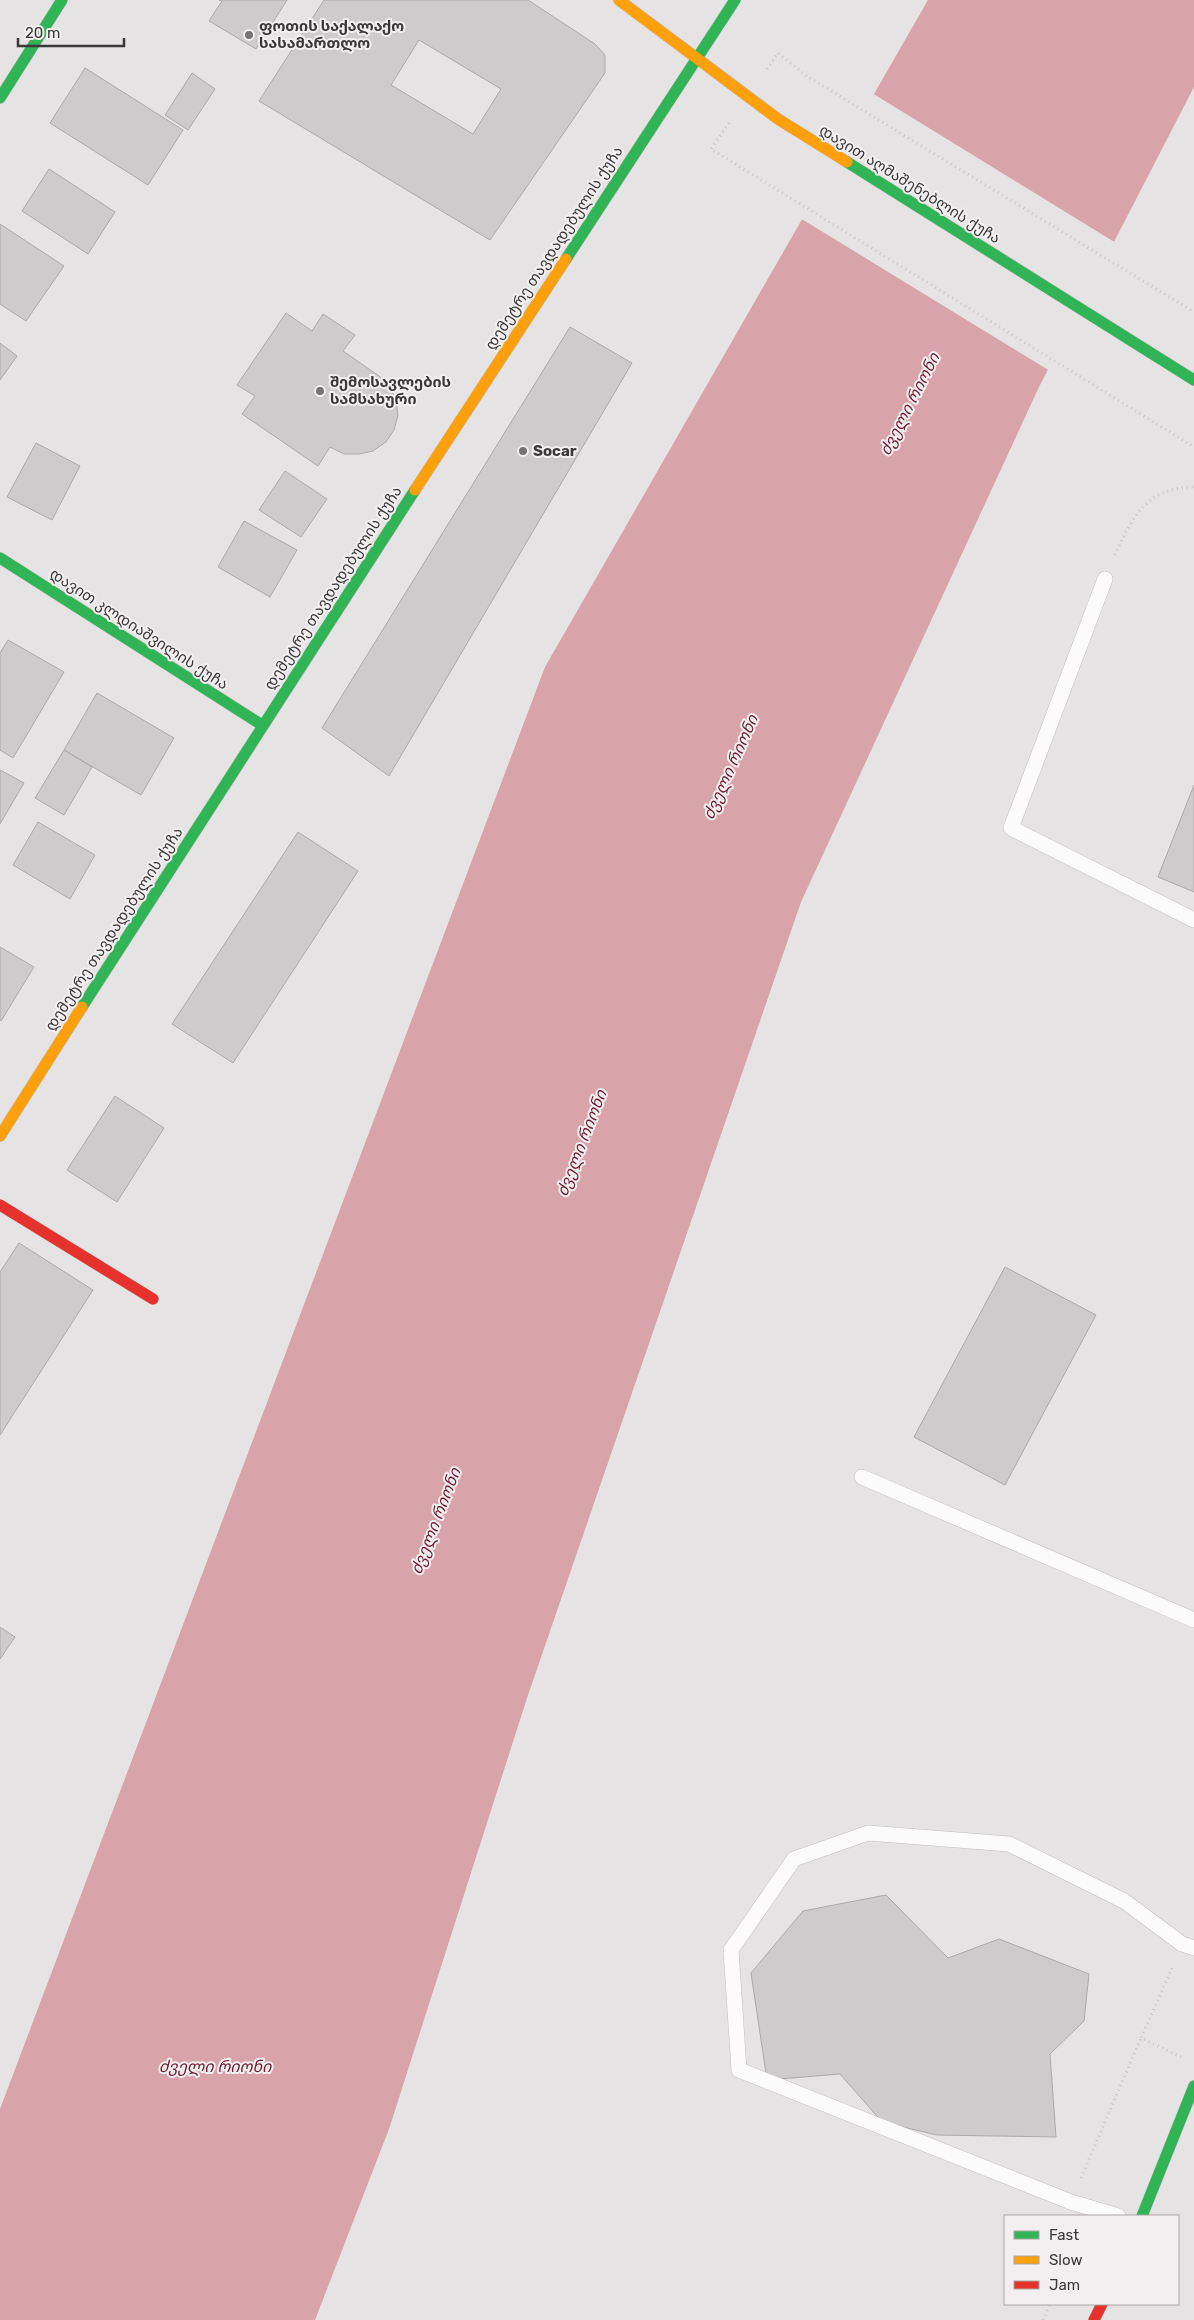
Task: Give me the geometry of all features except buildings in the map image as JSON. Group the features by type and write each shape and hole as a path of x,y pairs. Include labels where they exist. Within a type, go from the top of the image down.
{"street":[{"path":"0,98 62,0"},
{"name":"დავით აღმაშენებლის ქუჩა","path":"619,0 778,119 1194,380"},
{"name":"დემეტრე თავდადებულის ქუჩა","path":"0,1136 262,725 735,0"},
{"name":"დავით კლდიაშვილის ქუჩა","path":"0,558 262,725"},
{"path":"0,1205 153,1299"},
{"path":"1142,2215 1194,2086"},
{"path":"1094,2320 1102,2305"}],"lane":[{"path":"1105,579 1011,828 1194,920"},
{"path":"862,1477 1194,1620"},
{"path":"1115,2215 1071,2202 739,2070 731,1950 794,1859 868,1833 1009,1844 1124,1901 1188,1946"}],"path":[{"path":"805,75 1194,312"},
{"path":"746,170 1194,448"},
{"path":"1105,579 1128,526 1153,496 1179,487 1194,487"},
{"path":"1071,2202 1141,2038 1188,1946"},
{"path":"1141,2038 1185,2058"},
{"path":"1043,2320 1050,2305"}],"water":[{"name":"ძველი რიონი","path":"928,0 1194,0 1194,87 1039,387 801,902 527,1698 389,2129 315,2320 0,2320 0,2109 545,667"}],"pier":[{"path":"872,93 1116,243 1050,371 800,218"}],"traffic: fast":[{"path":"0,98 62,0"},
{"path":"566,259 735,0"},
{"path":"847,162 1194,380"},
{"path":"82,1007 415,490"},
{"path":"0,558 262,725"},
{"path":"1142,2215 1194,2086"}],"traffic: slow":[{"path":"619,0 778,119 847,162"},
{"path":"415,490 566,259"},
{"path":"0,1136 82,1007"}],"traffic: jam":[{"path":"0,1205 153,1299"},
{"path":"1094,2320 1102,2305"}],"place":[{"name":"ფოთის საქალაქო სასამართლო","path":"249,35"},
{"name":"შემოსავლების სამსახური","path":"320,391"},
{"name":"Socar","path":"523,451"}]}
